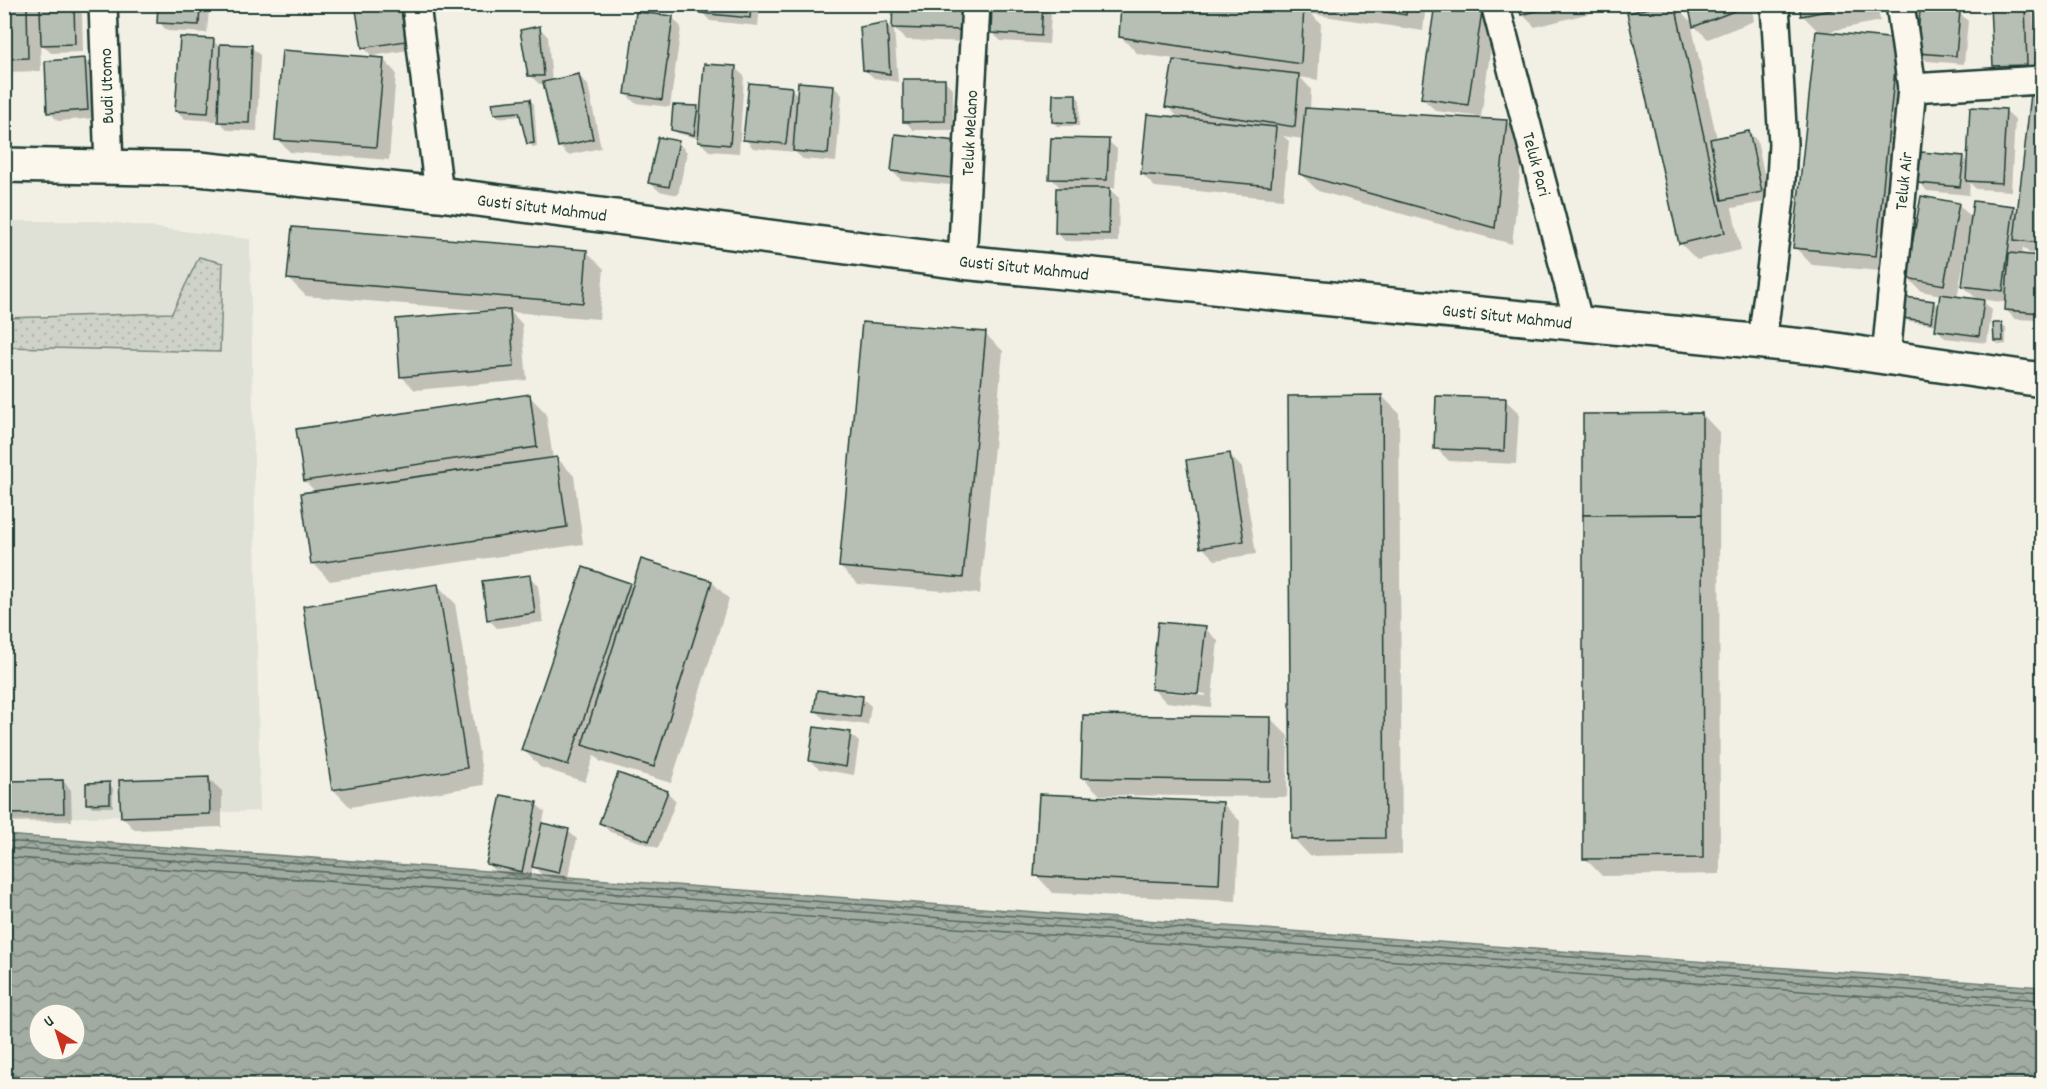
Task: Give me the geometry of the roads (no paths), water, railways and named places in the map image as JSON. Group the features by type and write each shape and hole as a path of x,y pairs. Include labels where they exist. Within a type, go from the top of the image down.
{"highway":[{"name":"Gusti Situt Mahmud","path":"4,165 199,170 439,194 962,262 1823,348 2043,380"}],"street":[{"name":"Budi Utomo","path":"103,4 109,167"},
{"path":"416,4 439,194"},
{"name":"Teluk Melano","path":"962,262 976,4"},
{"name":"Teluk Pari","path":"1495,4 1579,324"},
{"path":"1762,342 1780,198 1784,144 1775,4"},
{"name":"Teluk Air","path":"1886,357 1912,88 1900,4"},
{"path":"1912,88 2043,80"}],"water":[{"path":"4,835 2042,987 2042,1084 5,1084"}]}
